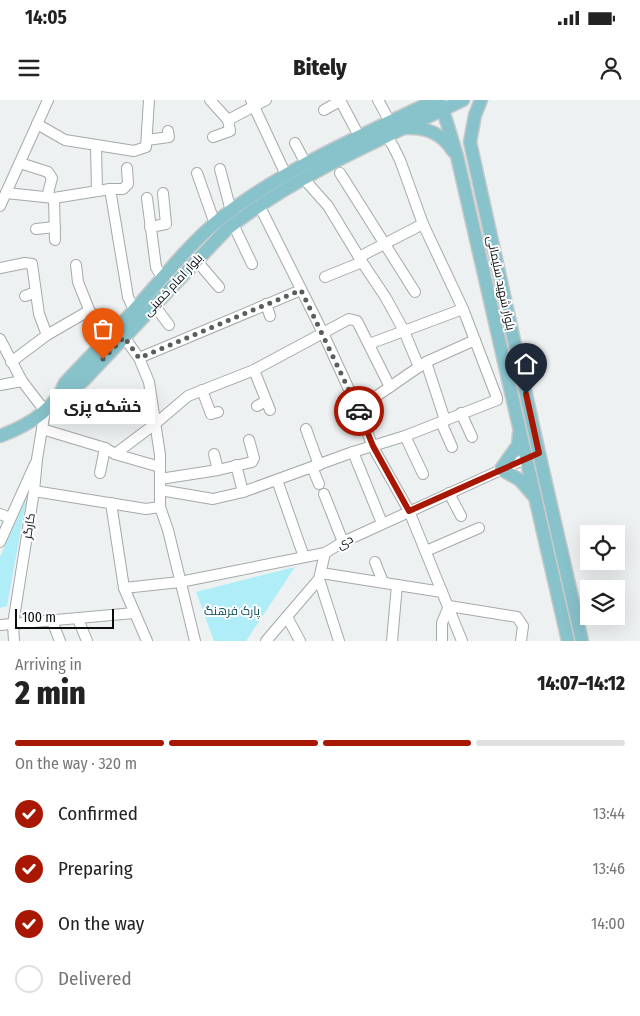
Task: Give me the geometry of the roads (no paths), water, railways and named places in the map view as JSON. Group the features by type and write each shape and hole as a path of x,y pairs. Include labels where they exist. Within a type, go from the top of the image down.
{"main road":[{"name":"بلوار امام خمینی","path":"120,332 134,310 162,278 215,224 245,200 286,175 359,136 439,103 463,100"},
{"name":"بلوار شهید سلیمانی","path":"481,100 475,115 470,142 582,641"},
{"name":"بلوار امام خمینی","path":"0,436 24,427 65,394 65,383 120,332 154,305 233,224 304,179 404,128 439,103"},
{"name":"بلوار شهید سلیمانی","path":"439,103 457,156 568,641"},
{"path":"404,128 417,128 435,134 450,146 457,156"},
{"path":"520,429 518,446 501,470 520,480 536,498"},
{"path":"527,458 539,453"}],"street":[{"path":"0,206 48,100"},
{"path":"146,143 148,100"},
{"path":"210,100 228,120 230,130 213,137"},
{"path":"228,120 253,103 266,100"},
{"path":"378,100 390,122"},
{"path":"324,110 340,101 359,136"},
{"path":"253,103 286,175"},
{"path":"37,124 65,140 134,151 146,143 169,137 168,131"},
{"path":"160,490 213,498 243,492 353,452 405,436 461,413 494,402 497,398 463,308 423,224 400,160 387,136"},
{"path":"294,143 306,164"},
{"path":"96,146 97,191"},
{"path":"20,163 48,172 52,178 51,198 55,227 54,240"},
{"path":"6,193 51,198 110,189 123,189 128,184 126,168"},
{"path":"220,169 231,211"},
{"path":"197,172 215,224"},
{"path":"340,173 415,292"},
{"path":"304,179 328,206 386,298 423,364 452,447"},
{"path":"110,189 128,297 134,310"},
{"path":"150,227 166,224 163,193"},
{"path":"147,198 156,267 162,278"},
{"path":"259,206 323,333 373,446 409,511 462,641"},
{"path":"233,224 252,264"},
{"path":"325,277 423,224"},
{"path":"36,229 55,227"},
{"path":"196,260 218,287"},
{"path":"0,268 25,263 32,264 40,314 47,335"},
{"path":"76,265 78,282 90,312 120,332 139,358 149,382 160,455 160,508 168,530 191,640"},
{"path":"139,358 301,290"},
{"path":"25,296 36,292"},
{"path":"266,304 270,316"},
{"path":"154,305 169,325"},
{"path":"368,344 463,308"},
{"path":"11,362 47,335 90,312"},
{"path":"114,454 155,424 188,396 254,370 349,319 357,321 390,387"},
{"path":"0,339 22,381 45,411"},
{"path":"358,409 423,364 475,340"},
{"path":"254,370 264,405"},
{"path":"0,385 22,381"},
{"path":"202,390 211,414 218,412"},
{"path":"65,394 96,402"},
{"name":"کارگر","path":"14,641 13,624 45,411"},
{"path":"461,413 472,437"},
{"path":"306,428 318,484"},
{"path":"42,429 105,448 114,454 160,467"},
{"path":"405,436 423,474"},
{"path":"160,479 218,470 252,462 254,460 249,440"},
{"path":"100,473 105,448"},
{"path":"353,452 382,524"},
{"path":"214,454 218,470"},
{"name":"دی","path":"266,641 320,576 325,553 343,542 527,458"},
{"path":"0,542 37,459"},
{"path":"236,465 243,492"},
{"path":"277,480 304,558"},
{"path":"34,491 146,509 160,508"},
{"path":"449,493 461,516"},
{"path":"324,494 343,542"},
{"path":"111,503 124,588 147,641"},
{"path":"0,514 10,518"},
{"path":"426,551 479,528"},
{"path":"124,588 180,582 325,553"},
{"path":"375,562 383,582"},
{"path":"339,641 320,576 383,582 442,592"},
{"path":"392,641 397,585"},
{"path":"448,606 517,617 523,626 522,641"},
{"path":"442,641 442,623 448,606"},
{"path":"0,625 52,622 134,613"},
{"path":"287,617 300,641"},
{"path":"78,619 87,641"},
{"path":"52,622 60,641"}],"place":[{"name":"خشکه پزی","path":"103,359"}],"park label":[{"name":"پارک فرهنگ","path":"232,611"}]}
